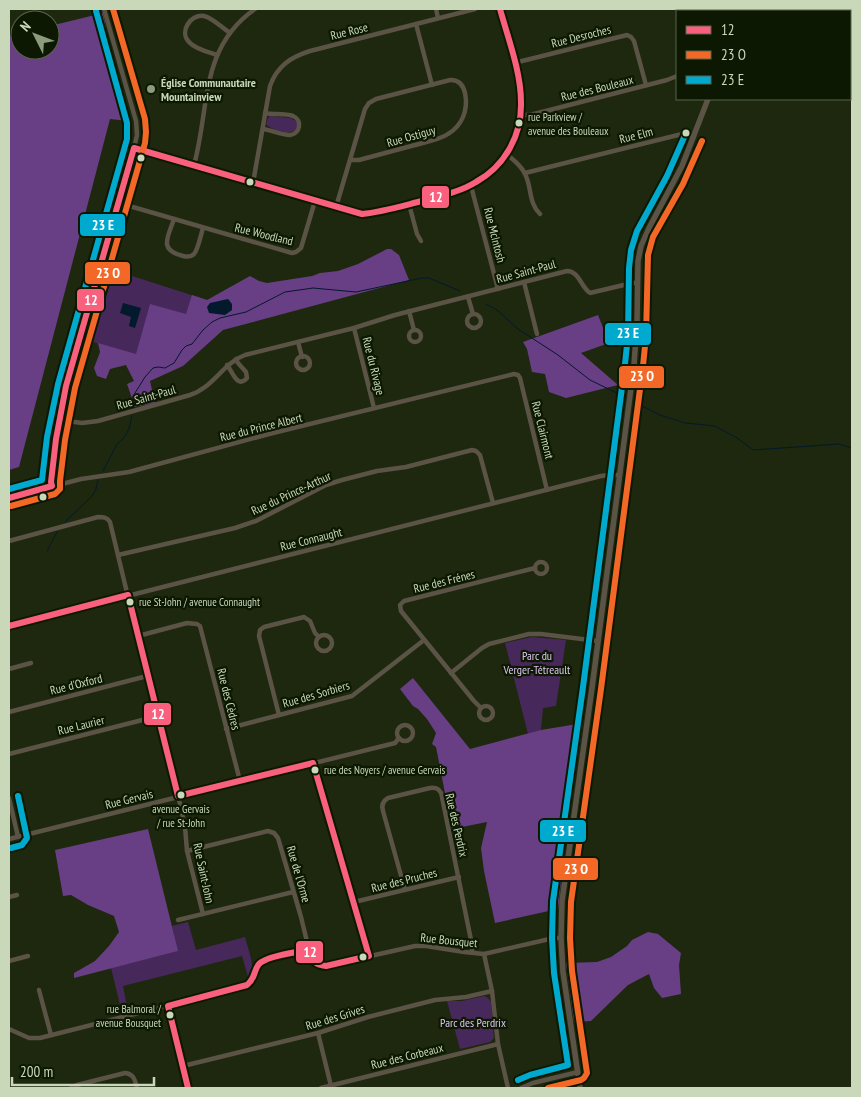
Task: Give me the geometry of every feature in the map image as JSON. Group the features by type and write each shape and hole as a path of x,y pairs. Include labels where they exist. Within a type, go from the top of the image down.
{"street":[{"path":"52,486 52,473 60,420 69,374 137,135 136,121 104,9"},
{"path":"194,165 209,82 217,55 230,33 244,17 255,9"},
{"path":"436,9 438,18"},
{"name":"Rue Rose","path":"253,183 270,86 280,67 292,58 310,51 474,9"},
{"path":"134,148 365,214 450,194 471,186 488,174 506,154 515,137 520,115 521,92 500,9"},
{"path":"217,55 189,43 185,32 188,23 197,16 204,16 230,33"},
{"path":"416,24 432,85"},
{"name":"Rue Desroches","path":"514,63 627,35 634,41 646,85"},
{"name":"Rue des Bouleaux","path":"520,115 530,115 676,76"},
{"name":"Rue Ostiguy","path":"336,207 365,109 369,103 376,99 454,80 462,85 465,111 460,123 444,137 359,160 350,160"},
{"path":"580,1088 565,984 561,938 563,890 598,641 636,346 638,261 641,246 675,180 708,100"},
{"path":"263,129 291,135 300,127 298,120 294,116 265,114"},
{"name":"Rue Elm","path":"525,173 678,135 684,134 694,137"},
{"path":"506,154 525,173 533,205 540,214"},
{"name":"Rue McIntosh","path":"471,186 498,289"},
{"name":"Rue Woodland","path":"119,203 294,253 301,246 315,201"},
{"path":"409,204 417,234 421,240"},
{"path":"174,219 166,244 170,250 177,254 188,257 194,255 203,228"},
{"name":"Rue Saint-Paul","path":"60,420 82,423 98,421 193,394 204,388 227,365 236,359 252,353 570,271 574,273 586,291 591,294 638,283"},
{"path":"524,282 537,334"},
{"path":"468,297 473,314"},
{"path":"409,312 414,330"},
{"name":"Rue du Rivage","path":"354,328 374,408"},
{"path":"298,342 302,357"},
{"path":"227,365 237,380 245,381 247,373 236,359"},
{"name":"Rue du Prince Albert","path":"9,498 88,478 129,472 269,434 514,374 518,375"},
{"name":"Rue Clairmont","path":"518,375 548,490"},
{"name":"Rue du Prince-Arthur","path":"118,555 235,528 256,521 334,482 377,471 406,467 472,450 480,455 493,503"},
{"name":"Rue Connaught","path":"9,626 493,503 605,476 620,475"},
{"name":"Rue Saint-John","path":"9,540 98,518 105,517 110,522 178,796 185,827 187,851 203,914"},
{"name":"Rue des Frénes","path":"481,708 399,607 402,602 535,568"},
{"path":"279,715 260,630 264,626 304,617 310,620 315,633 319,637"},
{"name":"Rue des Cèdres","path":"138,636 187,623 197,624 201,629 240,781"},
{"path":"451,673 489,644 529,634 538,633 598,641"},
{"name":"Rue des Sorbiers","path":"226,728 352,696 424,640"},
{"path":"9,669 31,663"},
{"name":"Rue d'Oxford","path":"9,712 148,676"},
{"name":"Rue Laurier","path":"9,754 158,716"},
{"name":"Rue Gervais","path":"9,839 395,742 399,738"},
{"path":"313,763 369,956"},
{"name":"Rue des Perdrix","path":"405,890 382,806 388,798 433,788 438,789 441,792 472,945 472,953"},
{"path":"9,798 18,837"},
{"name":"Rue de l'Orme","path":"187,851 265,831 272,832 277,836 309,950"},
{"name":"Rue des Pruches","path":"354,902 458,877"},
{"path":"178,920 293,892"},
{"path":"9,897 17,895"},
{"name":"Rue Bousquet","path":"309,950 313,962 321,966 330,966 407,947 418,946 484,954 561,938"},
{"path":"9,1029 29,1038 37,1038 168,1006 247,985 253,980 257,966 262,961 302,950 309,950"},
{"path":"484,954 492,991 498,1044 508,1088"},
{"path":"9,961 28,956"},
{"path":"39,990 50,1035"},
{"name":"Rue des Grives","path":"183,1066 318,1033 434,1000 466,997 492,991"},
{"path":"168,1006 188,1088"},
{"path":"318,1033 330,1086"},
{"name":"Rue des Corbeaux","path":"321,1088 498,1044"},
{"path":"521,1088 542,1080 578,1072"},
{"path":"71,1088 76,1085 126,1073 133,1077 137,1088"}],"green space":[{"path":"270,116 290,118 298,122 297,129 293,132 287,132 274,129 266,124"},
{"path":"104,267 207,300 143,358 84,339"},
{"name":"Parc du Verger-Tétreault","path":"532,637 566,640 556,706 543,708 541,730 528,734 505,643"},
{"path":"188,922 196,950 245,937 252,965 249,980 242,956 123,986 128,1012 122,1013 111,968 177,951 172,926"},
{"name":"Parc des Perdrix","path":"484,996 491,1002 494,1038 490,1042 460,1049 447,1001 462,1001"}],"shaded area":[{"path":"103,13 114,71 128,121 110,119 19,467 9,470 9,36 10,60 60,60 60,24"},
{"path":"387,249 391,249 399,255 409,280 223,330 183,366 150,381 155,403 135,407 127,384 134,381 126,365 110,369 106,379 97,376 94,368 100,352 98,343 136,354 150,304 186,314 192,295 207,300 250,276 267,283 338,271 358,264"},
{"path":"598,315 609,343 581,353 618,385 566,398 549,392 545,374 532,372 527,349 523,342"},
{"path":"413,678 470,749 541,730 583,723 558,909 495,923 481,848 487,822 452,829 436,747 432,744 436,733 427,719 413,706 400,689"},
{"path":"148,829 178,951 74,978 74,973 95,961 119,932 114,916 88,905 71,895 63,896 55,850"},
{"path":"648,932 658,934 681,953 679,965 681,994 662,998 654,988 649,974 628,985 591,1021 574,1022 566,963 597,962 611,957 627,946 632,940"}],"water":[{"path":"228,299 232,304 232,310 225,315 209,313 207,307 210,303"},
{"path":"123,303 141,308 135,328 129,326 131,317 120,313"}],"waterway":[{"path":"133,408 135,393 153,368 165,368 174,363 182,350 192,344 212,322 220,318 246,312 285,292 313,288 356,292 422,278 429,278 460,291"},
{"path":"486,304 497,310 518,329 558,355 590,380 625,397"},
{"path":"634,402 660,415 685,423 715,426 737,438 753,450 839,444 852,448"},
{"path":"103,471 117,444 124,438 129,429 132,416"},
{"path":"65,522 93,495 98,480"},
{"path":"47,551 57,532"}],"transit line":[{"path":"11,506 55,494 60,489 65,440 75,388 145,143 145,119 113,9"},
{"name":"12","path":"9,498 52,486 56,439 66,386 134,148 362,214 392,209 457,191 486,175 503,158 515,138 521,114 519,79 500,9"},
{"path":"9,489 42,480 47,437 58,384 127,139 127,123 96,11"},
{"path":"518,1080 568,1065 554,973 552,938 553,901 625,364 631,250 637,231 667,176 686,133"},
{"path":"548,1088 581,1080 587,1073 572,971 570,938 571,902 643,366 646,336 648,255 653,237 683,184 702,141"},
{"name":"12","path":"9,626 128,595 178,796 313,763 369,956 326,966 314,961 309,950 290,953 263,961 259,964 252,980 247,985 168,1006 188,1088"},
{"path":"11,848 22,845 27,838 18,796"}],"place":[{"name":"Église Communautaire Mountainview","path":"151,89"},
{"name":"rue Parkview / avenue des Bouleaux","path":"519,123"},
{"name":"rue St-John / avenue Connaught","path":"130,602"},
{"name":"rue des Noyers / avenue Gervais","path":"315,770"},
{"name":"avenue Gervais / rue St-John","path":"181,795"},
{"name":"rue Balmoral / avenue Bousquet","path":"170,1015"}]}
